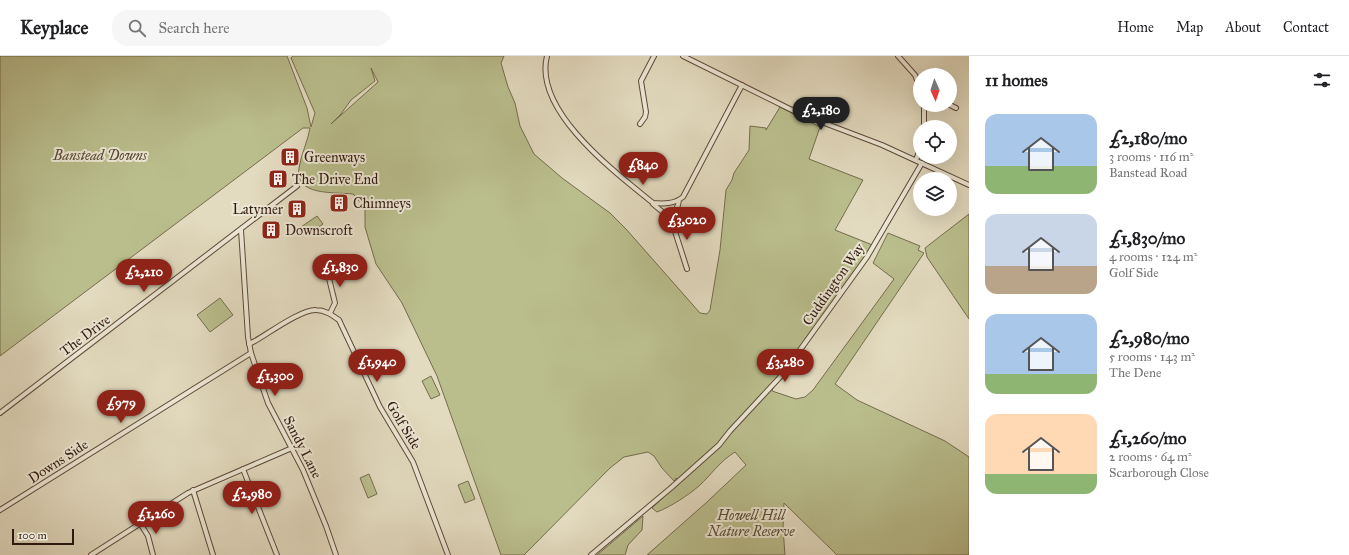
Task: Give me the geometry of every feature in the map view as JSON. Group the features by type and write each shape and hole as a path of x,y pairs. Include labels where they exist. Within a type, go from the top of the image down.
{"street":[{"path":"547,56 545,69 547,84 556,104 578,136 596,155 621,178 671,219 687,269"},
{"path":"640,124 645,117 646,112 641,81 654,56"},
{"path":"683,56 809,118 882,145 913,159"},
{"path":"898,56 913,73"},
{"path":"653,203 663,204 683,197 742,85"},
{"name":"Cuddington Way","path":"591,555 672,487 719,445 782,374 867,257 921,164"},
{"path":"924,164 969,184"},
{"name":"The Drive","path":"0,413 297,186"},
{"path":"671,219 678,205 678,200"},
{"name":"Sandy Lane","path":"241,230 251,354 268,403 292,448 317,502 336,555"},
{"path":"249,344 307,311 316,310 330,313 335,303 324,258"},
{"name":"Golf Side","path":"330,313 339,320 380,407 413,462 448,555"},
{"name":"Downs Side","path":"0,510 251,354"},
{"path":"91,555 193,490 292,448"},
{"path":"243,469 277,555"},
{"path":"193,490 213,555"},
{"path":"140,523 148,536 153,555"}],"green space":[{"path":"0,56 287,56 307,108 311,127 315,113 291,58 293,56 504,56 501,63 508,87 515,103 520,126 534,154 562,178 610,213 700,313 707,314 710,310 720,250 726,190 734,173 749,150 750,126 766,128 766,130 780,107 820,127 809,159 863,180 835,230 875,246 803,350 783,371 774,384 772,391 796,399 805,397 813,390 894,279 873,263 888,233 920,246 918,250 924,253 835,384 857,400 945,441 969,457 969,555 837,555 784,503 783,528 785,555 647,555 746,465 735,452 724,460 704,482 694,490 674,504 657,512 652,508 680,482 676,478 674,481 662,468 654,456 648,452 624,457 610,468 524,555 501,555 437,376 402,303 376,264 365,227 365,208 353,194 317,191 303,184 299,177 300,163 310,128 303,128 0,356","holes":["371,68 378,82 331,124 341,114 351,100 375,81"]},
{"path":"969,214 969,319 927,257 925,248"},
{"path":"317,216 323,224 307,235 301,227"},
{"path":"220,298 233,315 210,332 197,315"},
{"path":"431,376 440,395 431,399 422,381"},
{"path":"369,474 377,494 368,498 360,478"},
{"path":"468,481 475,499 465,503 458,485"},
{"path":"643,516 642,530 628,545 625,555 597,555"}],"place":[{"name":"Greenways","path":"290,157"},
{"name":"The Drive End","path":"278,179"},
{"name":"Chimneys","path":"339,203"},
{"name":"Latymer","path":"297,209"},
{"name":"Downscroft","path":"271,230"}],"park label":[{"name":"Banstead Downs","path":"100,155"},
{"name":"Howell Hill Nature Reserve","path":"751,524"}]}
